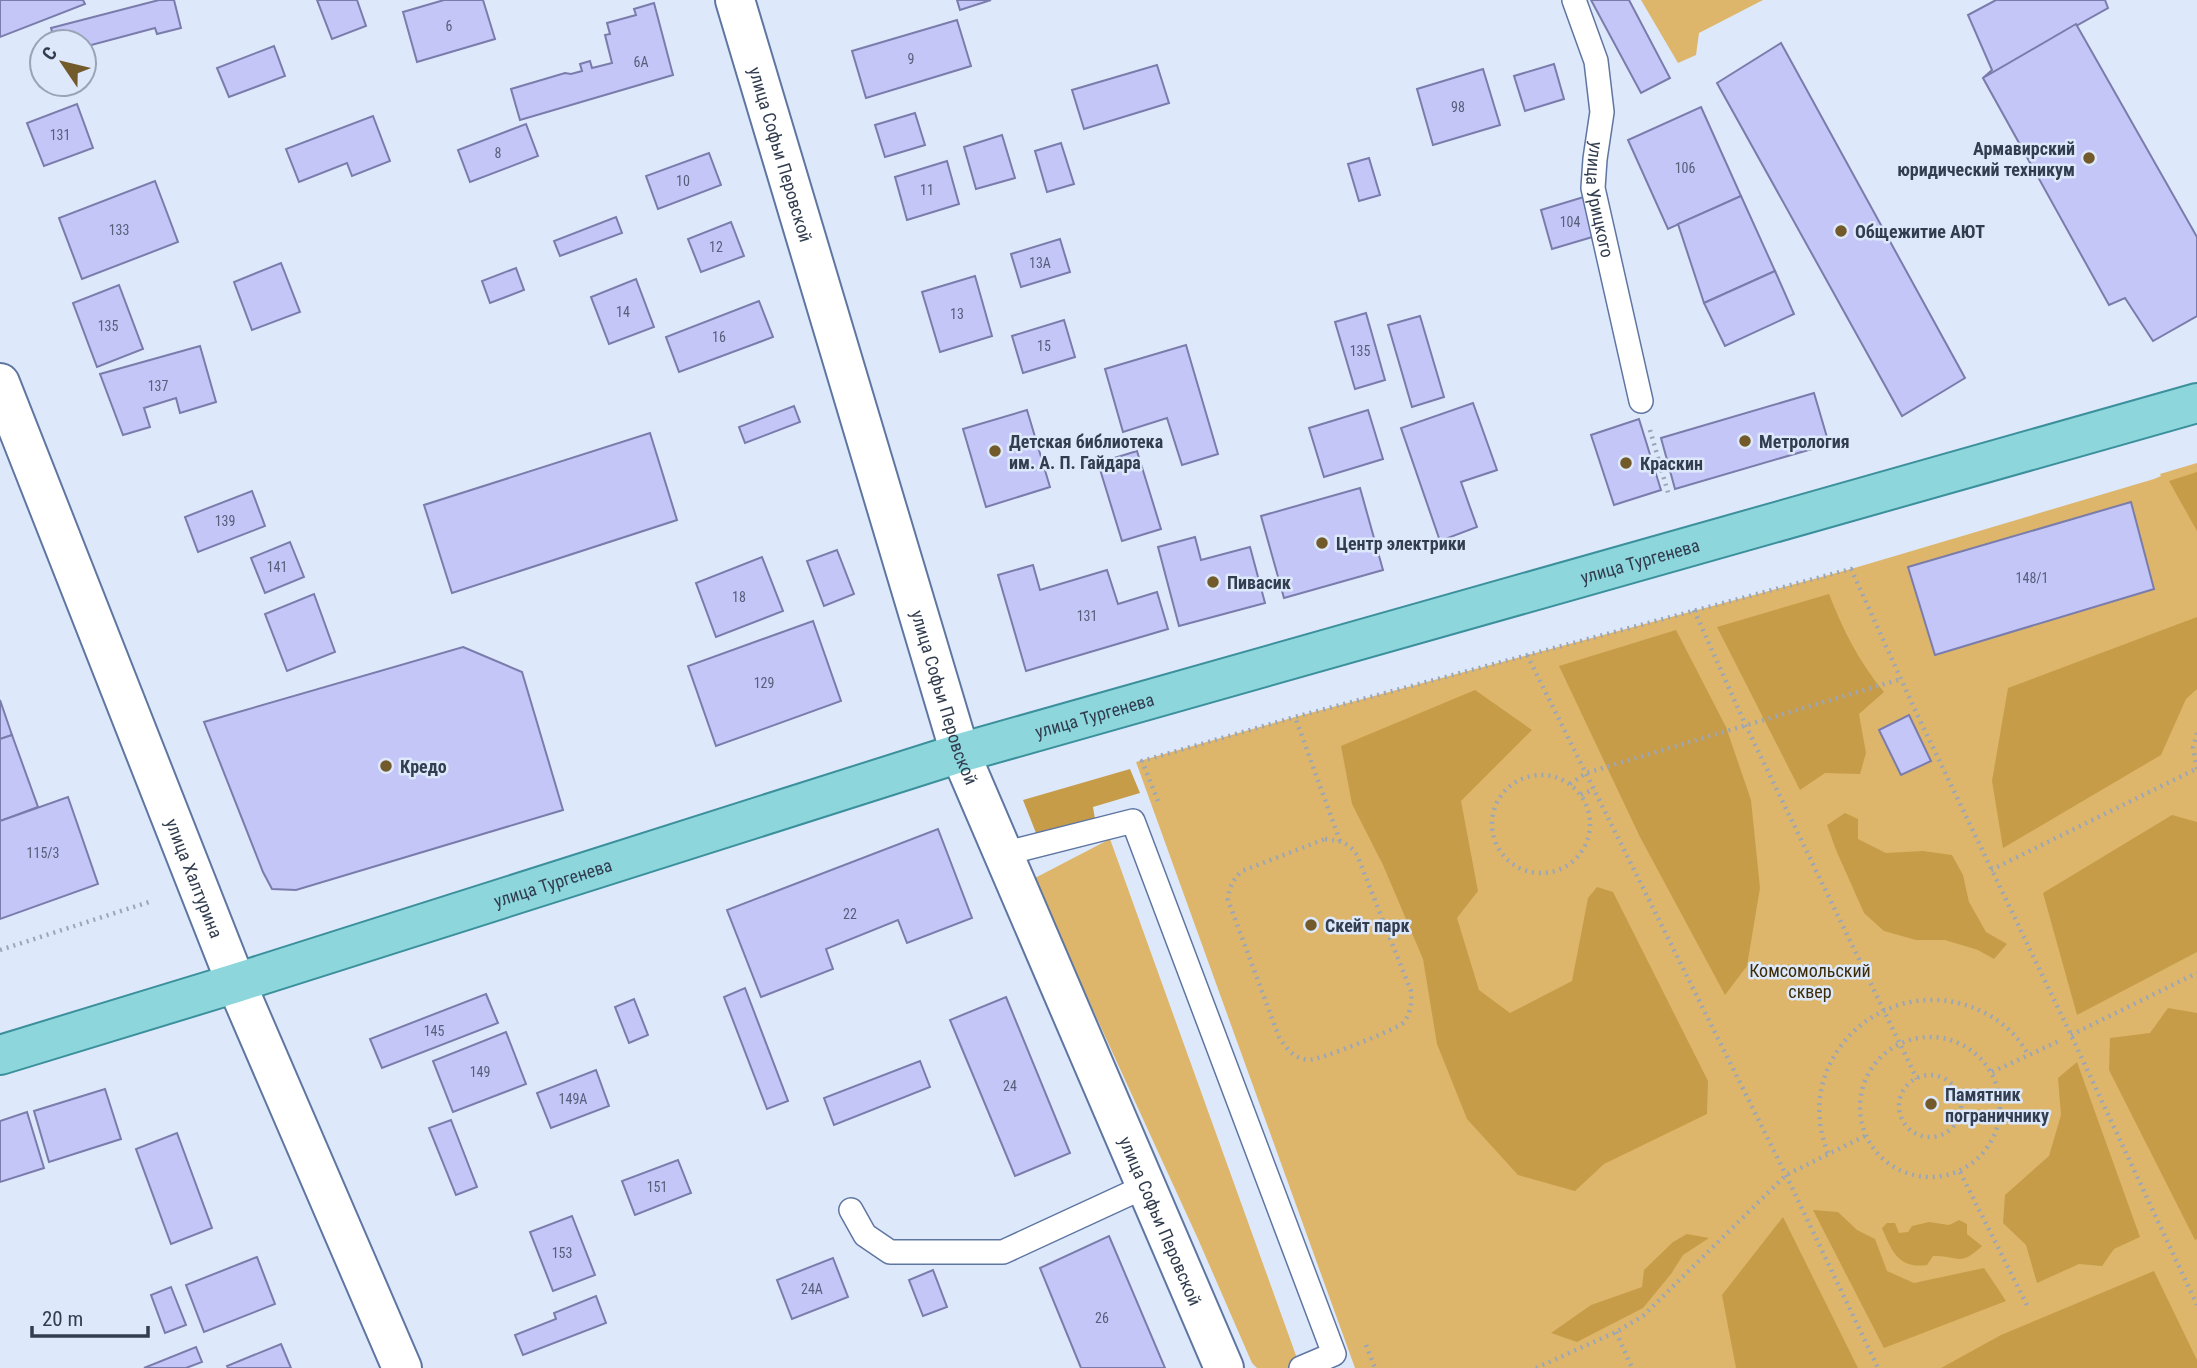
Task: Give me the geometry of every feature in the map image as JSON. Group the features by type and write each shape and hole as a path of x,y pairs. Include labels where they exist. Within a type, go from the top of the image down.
{"main road":[{"name":"улица Тургенева","path":"0,1055 236,983 960,753 2197,403"}],"street":[{"name":"улица Софьи Перовской","path":"735,0 960,753 1224,1368"},
{"name":"улица Халтурина","path":"0,383 236,983 402,1368"}],"lane":[{"name":"улица Урицкого","path":"1574,0 1596,61 1602,112 1593,188 1641,401"},
{"path":"1003,854 1133,821 1336,1361 1301,1368"},
{"path":"851,1210 865,1235 890,1252 1003,1252 1146,1186"}],"path":[{"path":"1641,401 1669,496"},
{"path":"1158,801 1142,761 1295,717 1851,569 2197,1305"},
{"path":"1694,610 1746,726 1917,1079"},
{"path":"1527,655 1786,1175 1878,1368"},
{"path":"1570,784 1586,773 1901,679"},
{"path":"1295,717 1340,841 1350,845 1357,855 1412,1002 1409,1014 1398,1027 1312,1060 1304,1060 1294,1056 1279,1037 1228,900 1229,887 1242,871 1325,839 1340,841"},
{"path":"1991,870 2197,769 2193,748 2197,733"},
{"path":"1540,774 1556,777 1570,784 1581,795 1589,817 1587,842 1578,856 1565,867 1532,873 1516,867 1503,856 1494,842 1491,825 1493,810 1500,796 1511,784 1540,774"},
{"path":"1581,795 1594,789"},
{"path":"0,950 149,902"},
{"path":"2071,1035 2197,973"},
{"path":"1828,1153 1820,1124 1820,1101 1832,1059 1844,1041 1860,1025 1884,1011 1923,999 1946,1000 1969,1006 1990,1015 2009,1030 2028,1054"},
{"path":"1932,1036 1955,1041 1976,1054 1992,1072 2000,1094 2000,1119 1992,1141 1979,1160 1959,1172 1927,1178 1915,1177 1894,1169 1877,1154 1865,1136 1859,1113 1861,1090 1870,1069 1887,1051 1900,1044 1932,1036"},
{"path":"1992,1072 2059,1041"},
{"path":"1938,1076 1957,1091 1961,1107 1959,1117 1952,1129 1945,1134 1934,1137 1919,1135 1904,1123 1900,1101 1907,1086 1917,1079 1938,1076"},
{"path":"1536,1368 1616,1332 1643,1316 1786,1175 1865,1136"},
{"path":"1959,1172 2028,1307"},
{"path":"1616,1332 1632,1368"},
{"path":"1365,1342 1375,1368"}],"green space":[{"path":"1641,0 1763,0 1699,33 1696,55 1678,63"},
{"name":"Комсомольский сквер","path":"2197,463 2197,1368 1355,1368 1136,762 1851,569 2154,479 2161,476 2160,474"},
{"path":"1110,839 1298,1361 1295,1368 1257,1368 1252,1363 1033,879"}],"shaded area":[{"path":"2197,472 2197,531 2169,481"},
{"path":"1829,594 1852,645 1884,692 1859,714 1866,753 1860,774 1825,773 1800,790 1717,627"},
{"path":"2197,617 2197,689 2186,699 2161,755 2003,848 1992,781 2008,688"},
{"path":"1676,630 1726,727 1751,800 1760,888 1747,966 1725,995 1640,837 1559,666"},
{"path":"1475,690 1532,730 1461,801 1478,891 1457,918 1479,990 1510,1013 1572,981 1588,898 1597,887 1613,892 1708,1081 1707,1114 1604,1164 1575,1191 1518,1175 1467,1119 1437,1044 1423,959 1383,865 1352,804 1341,746"},
{"path":"1130,769 1140,793 1093,807 1095,819 1036,833 1023,800"},
{"path":"1845,813 1858,819 1858,839 1886,853 1923,851 1952,855 1963,875 1969,902 1986,932 2007,944 1994,959 1978,950 1945,940 1916,940 1884,931 1864,913 1827,825"},
{"path":"2172,815 2197,822 2197,952 2077,1015 2043,893"},
{"path":"2168,1008 2197,1013 2195,1240 2109,1070 2110,1038 2150,1033"},
{"path":"2077,1062 2140,1237 2114,1249 2102,1266 2079,1264 2037,1283 2026,1245 2003,1223 2005,1195 2049,1156 2061,1115 2058,1078"},
{"path":"1813,1210 1838,1212 1857,1230 1875,1239 1887,1271 1914,1283 1984,1268 2006,1301 1884,1348"},
{"path":"1783,1217 1858,1368 1736,1368 1722,1295"},
{"path":"1959,1220 1967,1224 1967,1234 1982,1246 1963,1259 1933,1256 1927,1265 1917,1266 1898,1257 1882,1228 1887,1223 1895,1223 1899,1233 1908,1232 1912,1226 1929,1222 1949,1225"},
{"path":"1687,1234 1709,1238 1683,1255 1643,1308 1577,1342 1551,1333 1591,1305 1642,1287 1644,1270 1673,1242"},
{"path":"2154,1271 2197,1360 2197,1368 1941,1368 2001,1335"}],"building":[{"path":"0,0 83,0 85,4 0,37"},
{"path":"159,0 174,0 181,28 157,34 155,28 98,43 98,28 51,28"},
{"path":"317,0 357,0 366,26 332,39"},
{"path":"444,0 483,0 495,39 417,62 403,12"},
{"path":"957,0 991,0 960,10"},
{"path":"1591,0 1629,0 1670,78 1641,93"},
{"path":"1996,0 2105,0 2108,8 1983,78 1992,70 1968,15"},
{"path":"654,3 673,75 520,120 511,89 565,73 582,71 580,64 590,61 592,68 612,63 605,35 610,34 607,23 636,15 634,9"},
{"path":"957,20 971,66 866,98 852,51"},
{"name":"Армавирский юридический техникум","path":"2076,24 2197,237 2197,316 2153,341 2125,298 2109,305 1983,78"},
{"name":"Общежитие АЮТ","path":"1781,43 1965,378 1902,416 1717,83"},
{"path":"274,46 285,76 229,97 217,68"},
{"path":"1554,64 1564,99 1525,111 1514,76"},
{"path":"1157,65 1169,103 1084,129 1072,90"},
{"path":"1483,69 1500,125 1433,145 1417,89"},
{"path":"77,104 93,148 44,166 27,123"},
{"path":"1701,107 1741,196 1668,229 1628,140"},
{"path":"915,113 925,145 885,157 875,125"},
{"path":"373,116 390,161 352,176 347,163 299,182 286,149"},
{"path":"526,124 538,156 470,182 458,150"},
{"path":"1002,135 1015,178 976,189 964,147"},
{"path":"1061,143 1074,184 1047,192 1035,151"},
{"path":"709,153 721,185 658,209 646,176"},
{"path":"1369,158 1380,195 1359,201 1348,164"},
{"path":"947,161 959,204 907,220 895,177"},
{"path":"155,181 178,242 82,279 59,218"},
{"path":"1587,196 1599,235 1552,249 1541,210"},
{"path":"1741,196 1775,271 1704,303 1678,224"},
{"path":"616,217 622,233 560,256 554,241"},
{"path":"731,222 744,256 701,272 688,239"},
{"path":"1060,239 1070,272 1021,287 1011,254"},
{"path":"281,263 300,312 252,330 234,282"},
{"path":"516,268 524,290 490,303 482,281"},
{"path":"1775,271 1794,314 1725,346 1704,303"},
{"path":"975,276 992,336 940,352 922,292"},
{"path":"636,279 654,327 609,344 591,297"},
{"path":"119,285 143,349 97,367 73,303"},
{"path":"759,301 773,337 679,372 666,337"},
{"path":"1366,313 1385,380 1355,389 1335,322"},
{"path":"1420,316 1444,397 1412,407 1388,325"},
{"path":"1064,320 1075,357 1023,373 1012,336"},
{"path":"1186,345 1218,454 1182,465 1167,418 1123,432 1105,369"},
{"path":"200,346 216,402 180,413 176,398 144,408 150,427 123,435 100,374"},
{"name":"Метрология","path":"1814,393 1829,444 1675,489 1661,438"},
{"path":"1473,403 1497,470 1461,482 1477,527 1440,541 1401,428"},
{"path":"794,406 800,422 745,443 739,427"},
{"path":"1027,410 1050,487 986,507 963,429"},
{"path":"1368,410 1383,459 1324,477 1309,428"},
{"name":"Краскин","path":"1639,419 1661,490 1614,505 1591,435"},
{"path":"650,433 677,520 452,593 424,505"},
{"path":"1137,451 1161,529 1122,541 1098,463"},
{"name":"Центр электрики","path":"1360,488 1383,570 1284,598 1261,516"},
{"path":"252,491 265,526 198,552 185,517"},
{"path":"2131,502 2154,589 1935,655 1908,567"},
{"name":"Пивасик","path":"1195,537 1201,560 1250,547 1265,603 1179,626 1158,547"},
{"path":"290,542 304,577 265,593 251,558"},
{"path":"837,550 854,594 824,606 807,561"},
{"path":"762,557 783,611 716,637 696,583"},
{"path":"1033,565 1040,590 1107,570 1118,604 1157,592 1168,629 1026,671 998,575"},
{"path":"314,594 335,652 287,671 265,614"},
{"path":"813,621 841,701 716,746 688,666"},
{"name":"Кредо","path":"463,647 522,672 563,810 296,890 272,889 204,722"},
{"path":"0,700 12,735 0,739"},
{"path":"1909,715 1931,761 1901,775 1879,730"},
{"path":"12,735 38,807 0,821 0,739"},
{"path":"68,797 98,884 0,919 0,821"},
{"path":"938,829 972,918 907,943 898,920 826,949 833,969 761,997 727,910"},
{"path":"745,988 788,1101 767,1109 724,997"},
{"path":"486,994 498,1023 382,1068 370,1039"},
{"path":"1006,997 1070,1153 1015,1176 950,1020"},
{"path":"634,999 648,1035 629,1043 615,1007"},
{"path":"506,1032 526,1084 453,1112 433,1061"},
{"path":"920,1061 930,1087 834,1125 824,1098"},
{"path":"596,1070 609,1106 551,1128 537,1093"},
{"path":"105,1089 121,1139 49,1162 34,1111"},
{"path":"27,1112 44,1168 0,1182 0,1121"},
{"path":"451,1120 477,1187 456,1195 429,1128"},
{"path":"177,1133 212,1228 171,1244 136,1149"},
{"path":"678,1160 691,1193 635,1215 622,1181"},
{"path":"572,1216 595,1275 553,1291 530,1232"},
{"path":"1109,1236 1165,1368 1081,1368 1040,1268"},
{"path":"257,1257 275,1304 204,1332 186,1285"},
{"path":"833,1258 848,1297 792,1319 777,1280"},
{"path":"933,1270 947,1307 923,1316 909,1280"},
{"path":"171,1287 186,1325 165,1333 151,1295"},
{"path":"596,1296 606,1323 523,1355 515,1335 556,1319 554,1313"},
{"path":"281,1344 291,1368 227,1366"},
{"path":"196,1347 202,1362 186,1368 144,1368"}],"place":[{"name":"Армавирский юридический техникум","path":"2089,158"},
{"name":"Общежитие АЮТ","path":"1841,231"},
{"name":"Метрология","path":"1745,441"},
{"name":"Детская библиотека им. А. П. Гайдара","path":"995,451"},
{"name":"Краскин","path":"1626,463"},
{"name":"Центр электрики","path":"1322,543"},
{"name":"Пивасик","path":"1213,582"},
{"name":"Кредо","path":"386,766"},
{"name":"Скейт парк","path":"1311,925"},
{"name":"Памятник пограничнику","path":"1931,1104"}]}
